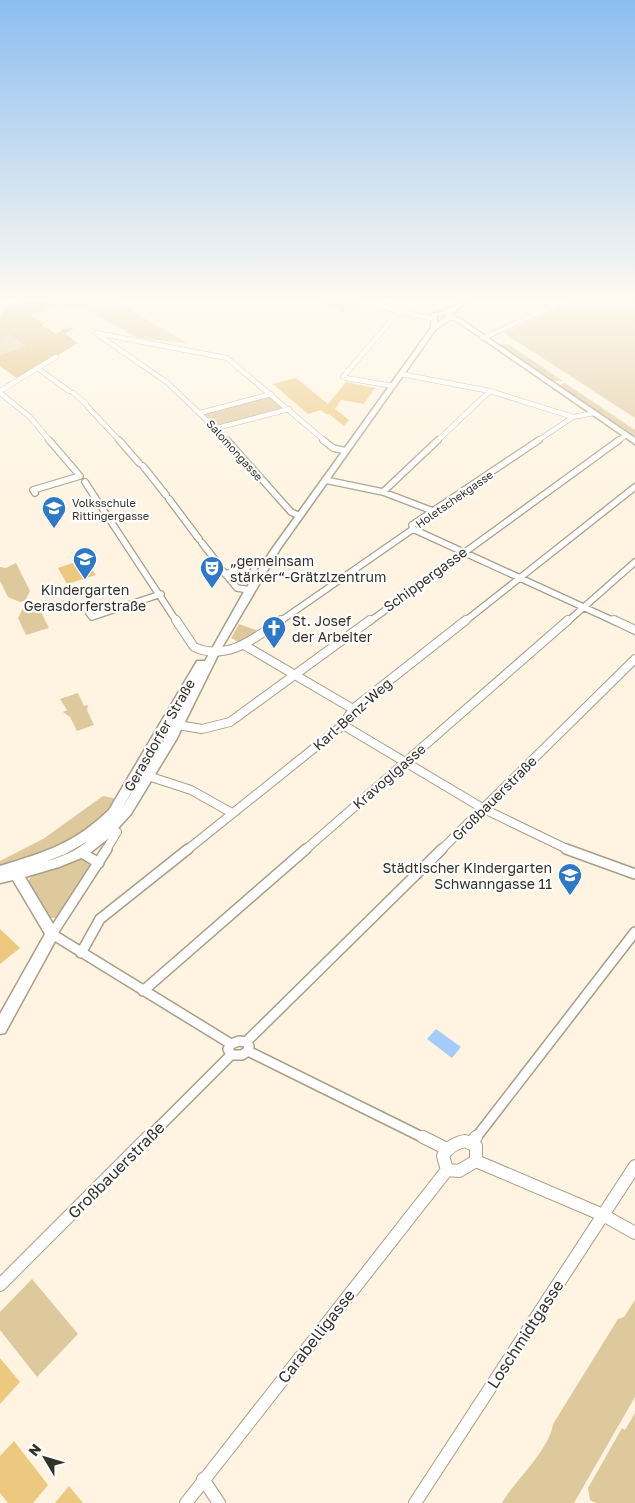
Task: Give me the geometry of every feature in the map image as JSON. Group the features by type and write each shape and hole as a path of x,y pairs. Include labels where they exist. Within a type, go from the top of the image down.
{"main road":[{"name":"Gerasdorfer Straße","path":"0,871 79,849 113,813 143,775 247,590 406,368"},
{"path":"528,368 635,442"},
{"path":"0,878 17,875 25,867 79,849"},
{"path":"0,1028 52,934 17,875"}],"street":[{"path":"37,368 87,406 141,464 237,588 247,590"},
{"path":"35,493 33,490 80,476 30,417 0,392 37,368"},
{"name":"Salomongasse","path":"147,368 168,383 217,428 291,512 300,516"},
{"name":"Salomongasse","path":"238,368 271,394"},
{"path":"350,368 343,377 393,386"},
{"path":"402,374 490,391 573,417"},
{"path":"383,492 490,391"},
{"path":"200,413 271,394 333,448 346,451"},
{"path":"217,428 289,409"},
{"name":"Holetschekgasse","path":"212,650 231,650 244,645 413,530 412,525 432,511 573,417 594,413"},
{"name":"Schippergasse","path":"171,724 202,729 222,725 626,435"},
{"path":"325,480 383,492 432,511"},
{"path":"85,482 194,647 212,650"},
{"name":"Karl-Benz-Weg","path":"81,953 100,919 343,725 353,709 635,487"},
{"path":"413,530 635,630"},
{"name":"Kravoglgasse","path":"143,991 635,562"},
{"path":"223,570 247,568"},
{"path":"89,614 92,617 160,594"},
{"path":"244,645 353,709"},
{"name":"Großbauerstraße","path":"247,1046 635,659"},
{"path":"343,725 524,831 566,850 635,874"},
{"path":"143,775 189,788 214,800 232,813"},
{"path":"117,832 52,934 143,991 231,1050 239,1041 447,1148"},
{"path":"79,849 99,863"},
{"path":"472,1142 635,932"},
{"name":"Großbauerstraße","path":"0,1285 231,1050"},
{"path":"457,1142 472,1142 476,1146 476,1161 468,1168 458,1171 447,1170 444,1156 447,1148 457,1142"},
{"path":"476,1161 603,1216 635,1233"},
{"name":"Loschmidtgasse","path":"415,1503 635,1166"},
{"name":"Carabelligasse","path":"186,1503 447,1170"},
{"path":"204,1479 219,1503"}],"shaded area":[{"path":"3,368 36,368 18,379"},
{"path":"535,368 544,368 563,381 550,381 552,380"},
{"path":"558,368 635,368 635,418"},
{"path":"565,383 635,430 635,436 558,386"},
{"path":"270,396 283,408 218,426 203,413"},
{"path":"16,563 30,591 25,601 20,602 8,597 0,581 0,567 6,568"},
{"path":"28,607 41,612 49,628 26,635 18,618 23,608"},
{"path":"239,624 257,631 239,642 231,638"},
{"path":"78,693 84,706 88,705 87,710 94,725 77,731 70,717 63,712 67,710 60,699"},
{"path":"103,796 118,799 86,837 0,869 0,861 43,839"},
{"path":"76,858 84,859 93,864 59,918 47,918 28,881 34,873"},
{"path":"32,1279 78,1334 37,1377 0,1330 0,1312"},
{"path":"635,1300 635,1397 574,1503 502,1503 539,1455 553,1424 618,1319 624,1317"},
{"path":"635,1413 635,1503 596,1503 590,1500 588,1488 622,1428 625,1430"}],"water":[{"path":"436,1029 461,1047 452,1058 427,1039"}],"building":[{"path":"296,378 328,404 346,382 375,388 364,404 341,400 335,409 349,420 344,426 321,410 308,414 273,384"},
{"name":"Kindergarten Gerasdorferstraße","path":"84,559 96,575 67,584 58,568"},
{"path":"0,929 20,948 0,964"},
{"path":"0,1358 20,1382 0,1404"},
{"path":"14,1441 48,1485 33,1503 8,1503 0,1493 0,1456"},
{"path":"69,1486 83,1503 55,1503"}],"place":[{"name":"Volksschule Rittingergasse","path":"54,529"},
{"name":"Kindergarten Gerasdorferstraße","path":"85,580"},
{"name":"„gemeinsam stärker“-Grätzlzentrum","path":"212,589"},
{"name":"St. Josef der Arbeiter","path":"274,649"},
{"name":"Städtischer Kindergarten Schwanngasse 11","path":"570,896"}]}
